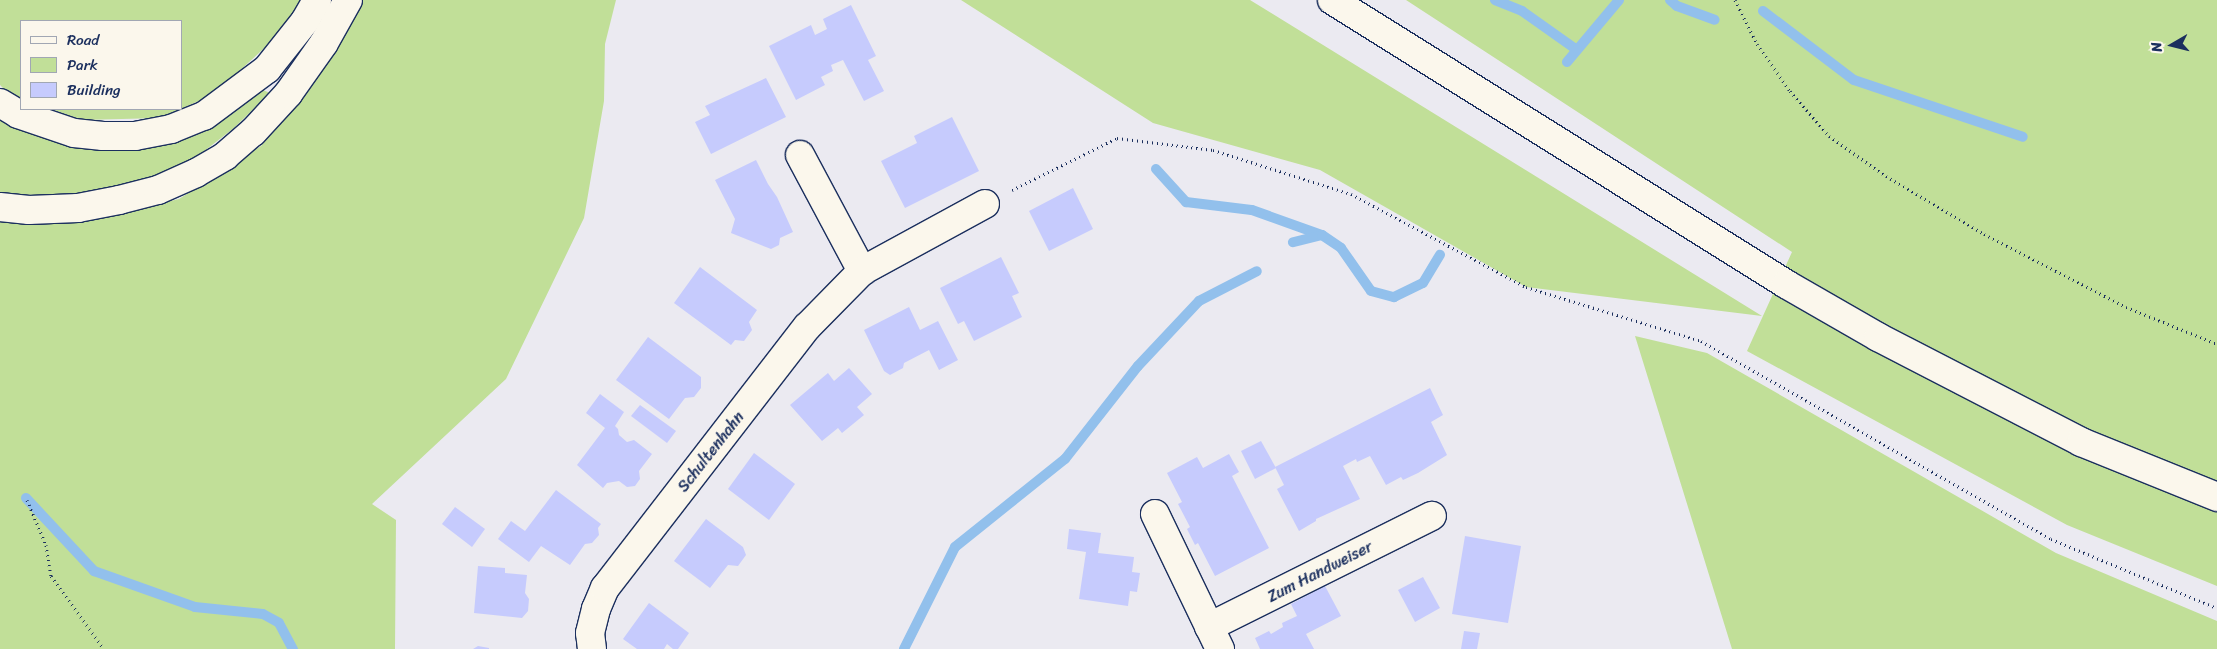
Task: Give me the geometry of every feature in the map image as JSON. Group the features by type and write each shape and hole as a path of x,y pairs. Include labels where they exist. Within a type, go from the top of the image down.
{"main road":[{"path":"0,103 18,114 74,133 103,136 134,136 171,129 204,116 266,69 305,21 317,0"},
{"path":"0,207 30,210 78,208 119,200 158,190 196,173 225,156 253,132 288,94 324,43 348,0"},
{"path":"1332,0 1786,284 1878,337 2081,442 2217,497"},
{"path":"800,155 862,271"},
{"name":"Schultenhahn","path":"592,649 590,633 596,609 605,588 807,327 862,271 985,204"},
{"name":"Zum Handweiser","path":"1155,514 1214,638 1432,516"}],"path":[{"path":"1735,0 1757,44 1790,91 1829,136 1886,176 1984,234 2126,307 2217,344"},
{"path":"985,204 1117,138 1214,150 1351,194 1526,287 1701,341 2050,539 2217,608"},
{"path":"27,500 46,545 51,576 104,648"}],"green space":[{"path":"0,0 300,0 283,31 214,94 182,109 182,20 20,20 20,98 7,92 0,85"},
{"path":"363,0 616,0 605,44 604,101 584,218 506,379 372,504 396,520 395,649 0,649 0,221 75,223 179,199 261,146 338,47"},
{"path":"961,0 1250,0 1762,316 1526,287 1320,170 1153,123"},
{"path":"1406,0 2217,0 2217,586 2067,525 1747,351 1792,252"},
{"path":"263,90 270,93 234,128 203,152 171,171 134,184 94,192 38,195 0,194 0,119 36,136 71,146 108,151 152,147 188,138 225,118"},
{"path":"54,110 179,110 161,118 82,120"},
{"path":"1635,336 1707,353 2056,553 2217,621 2217,649 1732,649"}],"building":[{"path":"851,5 876,56 868,60 884,91 864,101 843,60 831,65 833,71 821,77 825,85 796,100 769,46 811,25 815,35 827,29 823,19"},
{"path":"766,78 786,117 711,154 695,122 710,115 705,106"},
{"path":"952,117 979,171 905,208 881,161 917,143 914,136"},
{"path":"756,160 777,197 793,232 780,238 779,245 771,249 731,233 735,219 715,180"},
{"path":"1073,188 1093,229 1049,251 1029,211"},
{"path":"1001,257 1019,293 1012,296 1022,317 974,341 964,321 958,324 940,288"},
{"path":"700,267 757,310 749,322 752,330 744,341 735,340 731,345 674,303"},
{"path":"909,307 920,330 938,321 958,360 939,370 929,350 904,363 903,368 890,375 884,371 864,330"},
{"path":"648,337 701,377 701,388 694,397 685,398 669,419 616,380"},
{"path":"849,368 872,394 857,407 864,415 842,433 838,428 822,441 790,405 828,373 834,381"},
{"path":"1430,388 1443,415 1431,422 1447,455 1418,473 1403,480 1401,477 1386,485 1370,456 1357,462 1356,459 1343,466 1360,499 1316,519 1316,521 1299,531 1277,489 1284,485 1275,467"},
{"path":"600,394 624,412 615,426 618,429 619,435 627,442 634,440 652,454 639,471 640,479 635,486 627,487 619,481 607,483 603,488 577,465 605,428 586,413"},
{"path":"640,405 676,431 667,443 631,416"},
{"path":"1261,441 1276,468 1255,479 1241,451"},
{"path":"754,453 795,484 769,520 728,489"},
{"path":"1229,454 1239,472 1232,476 1269,548 1215,576 1198,543 1195,545 1187,529 1190,527 1178,504 1182,502 1167,473 1197,457 1203,468"},
{"path":"556,490 601,524 598,528 599,535 592,543 585,544 570,565 541,546 529,562 498,539 511,521 525,531"},
{"path":"455,507 485,529 472,547 442,524"},
{"path":"706,519 743,547 746,555 738,566 728,565 710,588 674,561"},
{"path":"1069,529 1101,533 1098,553 1134,557 1132,572 1140,573 1137,592 1130,591 1128,606 1079,599 1086,552 1067,549"},
{"path":"1465,536 1521,546 1508,623 1452,614"},
{"path":"478,566 505,568 505,573 527,575 525,593 529,599 528,611 522,618 474,613"},
{"path":"1423,577 1440,608 1415,622 1398,590"},
{"path":"1325,586 1341,616 1306,634 1314,649 1260,649 1255,638 1269,631 1271,634 1283,627 1282,623 1297,616 1291,604"},
{"path":"649,603 689,633 678,649 673,649 667,644 664,649 637,649 623,639"},
{"path":"1464,631 1480,633 1477,649 1461,649"},
{"path":"478,646 489,648 489,649 473,649"}],"waterway":[{"path":"1495,0 1522,11 1577,50"},
{"path":"1567,62 1619,0"},
{"path":"1670,0 1677,6 1715,20"},
{"path":"1763,11 1854,80 2023,137"},
{"path":"1156,169 1186,202 1252,210 1322,235 1293,242"},
{"path":"1322,235 1341,248 1371,291 1394,297 1423,283 1440,255"},
{"path":"904,649 955,547 1065,459 1138,366 1199,301 1257,271"},
{"path":"26,498 94,571 195,607 263,614 279,623 293,649"}]}
